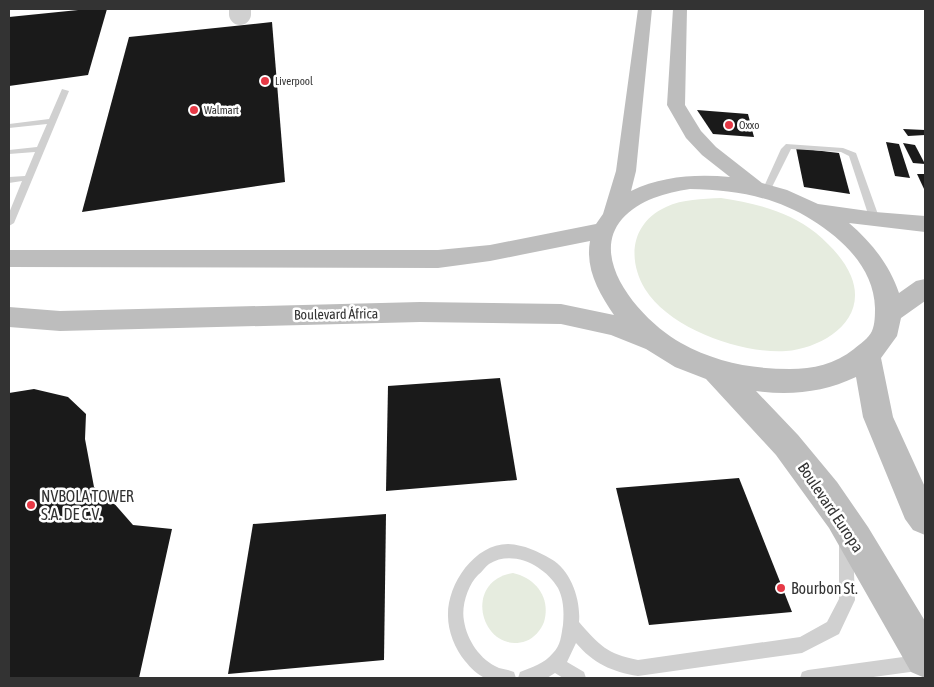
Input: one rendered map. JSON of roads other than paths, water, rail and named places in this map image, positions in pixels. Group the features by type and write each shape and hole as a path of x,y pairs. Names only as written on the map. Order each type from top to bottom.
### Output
{"main road":[{"path":"645,9 626,171 600,250 602,273 613,297 632,320 658,342 686,358 716,371 760,381 803,382 840,373 868,357 884,336 890,312 884,282 866,254 841,229 809,208"},
{"path":"680,9 676,105 688,127 704,145 762,190"},
{"path":"9,258 438,259 490,253 609,222 634,198 660,187 690,182 724,183 762,190 809,208 875,220 925,224"},
{"path":"890,312 925,288"},
{"name":"Boulevard África","path":"9,317 60,321 420,312 561,314 615,326 658,342"},
{"path":"868,357 878,417 914,498 925,518"},
{"name":"Boulevard Europa","path":"716,371 773,428 810,471 846,523 925,660"}],"lane":[{"path":"9,223 65,91"},
{"path":"9,126 53,122"},
{"path":"762,190 785,149 789,146 843,150 853,155 875,220"},
{"path":"9,152 41,149"},
{"path":"9,180 28,178"},
{"path":"573,627 596,654 616,665 638,668 802,645 833,628 847,600 846,523"},
{"path":"508,678 499,677 481,666 466,650 458,632 455,610 458,590 468,572 482,559 500,552 518,551 536,556 553,568 565,584 573,604 573,627 567,646 556,664 539,675 526,678"},
{"path":"808,678 925,660"},
{"path":"556,664 578,678"}],"place":[{"name":"Liverpool","path":"265,81"},
{"name":"Walmart","path":"194,110"},
{"name":"Oxxo","path":"729,125"},
{"name":"NVBOLA TOWER S.A. DE C.V.","path":"31,505"},
{"name":"Bourbon St.","path":"781,588"}]}
